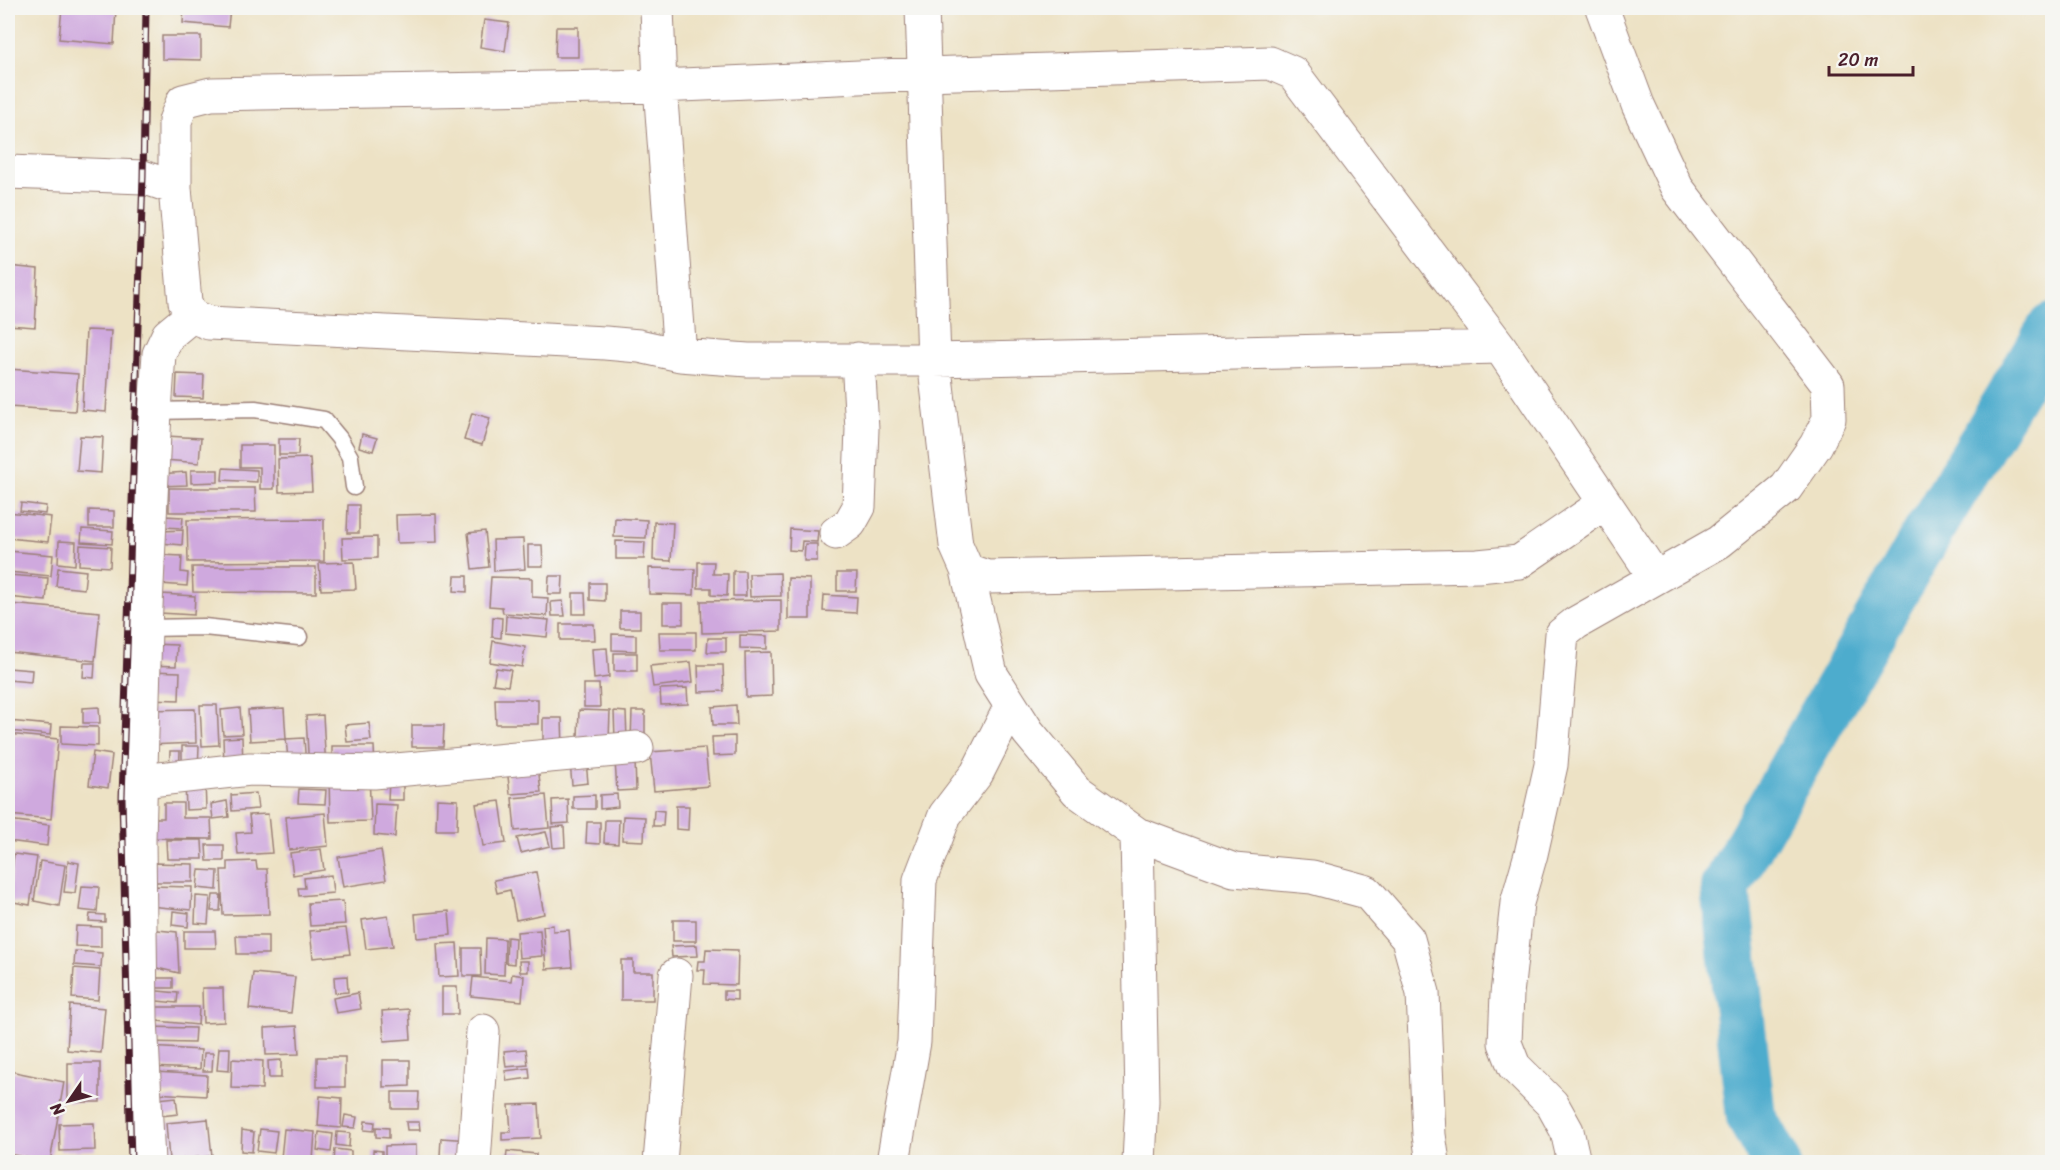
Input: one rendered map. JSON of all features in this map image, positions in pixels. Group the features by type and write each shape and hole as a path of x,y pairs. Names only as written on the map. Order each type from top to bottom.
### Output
{"street":[{"path":"657,8 660,86 680,355"},
{"path":"922,8 934,360 956,545 967,570 991,674 1028,732 1077,792 1137,834 1234,870 1312,877 1367,892 1408,939 1423,993 1429,1135 1433,1162"},
{"path":"1574,1162 1567,1131 1552,1104 1514,1066 1505,1043 1507,994 1517,903 1531,854 1551,765 1562,634 1576,623 1719,542 1786,488 1816,445 1829,420 1828,385 1677,188 1638,105 1602,8"},
{"path":"1500,347 934,360 748,360 680,355 639,345 209,323 191,316 185,302 175,188 175,121 183,101 211,94 660,86 925,74 1270,63 1293,73 1500,347 1655,577"},
{"path":"8,172 143,177 175,188"},
{"path":"148,1162 141,1018 139,839 145,628 155,411 159,354 168,335 191,316"},
{"path":"836,533 850,524 859,507 862,429 858,359"},
{"path":"967,570 987,577 1478,566 1519,562 1605,503"},
{"path":"893,1162 914,1042 920,880 945,815 976,773 1011,706"},
{"path":"141,781 250,769 374,772 637,748"},
{"path":"1137,834 1142,1101 1139,1162"},
{"path":"660,1162 676,975"},
{"path":"474,1162 483,1031"}],"lane":[{"path":"155,411 255,409 324,420 339,438 350,457 354,487"},
{"path":"145,628 204,627 299,637"}],"building":[{"path":"62,8 116,8 114,44 59,39"},
{"path":"184,8 230,8 228,27 183,23"},
{"path":"484,20 509,23 505,51 480,47"},
{"path":"556,27 578,27 578,57 555,57"},
{"path":"162,36 201,36 201,60 162,59"},
{"path":"8,266 38,269 35,327 8,325"},
{"path":"86,330 111,331 106,412 82,410"},
{"path":"8,369 78,374 75,411 8,407"},
{"path":"177,374 204,375 203,398 176,397"},
{"path":"472,413 490,418 482,445 464,440"},
{"path":"362,434 377,438 373,451 359,447"},
{"path":"80,436 103,437 101,473 77,471"},
{"path":"166,436 201,438 199,463 165,460"},
{"path":"279,439 299,439 298,455 279,455"},
{"path":"240,445 274,445 274,489 260,489 260,467 240,467"},
{"path":"310,458 312,491 279,492 278,459"},
{"path":"223,468 257,470 257,482 222,480"},
{"path":"191,470 218,470 218,482 191,483"},
{"path":"186,472 187,485 160,486 159,474"},
{"path":"169,488 255,488 256,512 169,512"},
{"path":"21,503 46,506 45,514 20,511"},
{"path":"348,505 359,505 359,533 347,533"},
{"path":"89,510 114,511 114,527 89,527"},
{"path":"8,512 51,517 48,542 8,538"},
{"path":"436,514 437,542 397,543 396,515"},
{"path":"164,516 183,517 182,528 163,527"},
{"path":"615,518 647,520 646,538 614,537"},
{"path":"324,519 324,561 188,562 187,520"},
{"path":"654,522 673,523 671,561 653,560"},
{"path":"82,529 113,531 112,544 81,542"},
{"path":"790,529 818,531 817,542 802,541 801,551 789,550"},
{"path":"183,530 182,545 161,543 162,531"},
{"path":"485,531 489,567 472,569 468,533"},
{"path":"377,537 377,558 343,559 342,538"},
{"path":"523,539 525,569 494,571 493,540"},
{"path":"59,541 76,542 75,565 58,563"},
{"path":"616,541 645,542 644,559 616,559"},
{"path":"805,544 817,544 817,561 804,561"},
{"path":"80,545 111,547 110,567 79,565"},
{"path":"528,545 542,545 543,566 528,566"},
{"path":"8,551 53,555 51,576 8,572"},
{"path":"161,555 182,556 181,572 188,573 187,586 161,584"},
{"path":"354,562 356,589 321,590 319,563"},
{"path":"698,562 714,562 713,574 728,574 727,596 711,595 711,588 698,588"},
{"path":"192,567 316,567 316,593 193,592"},
{"path":"58,568 86,571 84,589 56,586"},
{"path":"649,568 695,569 694,595 649,594"},
{"path":"733,571 745,571 746,596 733,596"},
{"path":"780,573 781,596 750,597 749,574"},
{"path":"837,573 857,573 856,591 837,591"},
{"path":"8,575 48,578 46,601 8,597"},
{"path":"455,576 467,576 467,592 454,591"},
{"path":"549,576 563,576 562,594 548,594"},
{"path":"491,577 532,578 532,597 548,598 547,616 503,613 502,607 489,606"},
{"path":"788,578 810,579 810,619 788,619"},
{"path":"590,583 605,583 605,601 590,600"},
{"path":"573,593 585,593 586,614 573,614"},
{"path":"161,594 195,596 194,615 160,613"},
{"path":"824,595 857,597 856,613 823,611"},
{"path":"781,600 781,631 702,633 701,601"},
{"path":"563,601 565,616 552,616 551,602"},
{"path":"663,603 683,603 683,624 663,624"},
{"path":"10,604 100,612 95,661 8,652"},
{"path":"620,611 640,611 640,628 620,628"},
{"path":"506,616 549,620 547,637 505,633"},
{"path":"493,617 502,618 501,638 492,637"},
{"path":"560,624 594,624 595,640 560,640"},
{"path":"659,632 696,632 696,650 660,650"},
{"path":"612,634 636,635 636,651 612,650"},
{"path":"740,635 767,636 767,649 740,648"},
{"path":"708,638 726,638 726,652 707,652"},
{"path":"493,641 525,647 522,667 490,662"},
{"path":"149,644 177,645 176,666 148,665"},
{"path":"607,648 609,677 594,679 592,649"},
{"path":"771,652 772,696 746,697 745,653"},
{"path":"614,653 637,653 637,671 614,671"},
{"path":"691,662 693,682 653,687 650,666"},
{"path":"84,663 95,663 94,678 83,677"},
{"path":"698,665 723,665 724,691 699,692"},
{"path":"8,668 32,670 31,682 8,680"},
{"path":"496,668 511,670 508,686 493,684"},
{"path":"149,671 180,672 179,700 148,699"},
{"path":"584,684 599,684 600,707 584,707"},
{"path":"687,688 688,704 661,705 660,689"},
{"path":"495,699 538,699 538,724 496,724"},
{"path":"200,705 217,705 219,745 202,746"},
{"path":"736,705 737,725 713,725 712,707"},
{"path":"99,707 100,723 83,723 83,708"},
{"path":"240,708 242,734 223,735 221,710"},
{"path":"284,708 286,739 250,741 248,710"},
{"path":"195,709 196,743 148,745 146,710"},
{"path":"579,710 610,711 609,739 578,738"},
{"path":"614,711 626,712 627,740 615,740"},
{"path":"632,711 645,711 645,742 631,741"},
{"path":"323,715 326,770 309,771 306,716"},
{"path":"543,718 562,718 563,749 543,749"},
{"path":"8,721 51,725 50,735 8,731"},
{"path":"369,723 371,740 347,742 345,725"},
{"path":"412,725 444,725 443,747 412,747"},
{"path":"61,726 98,727 98,746 61,744"},
{"path":"8,734 58,739 51,819 8,815"},
{"path":"735,736 735,755 713,756 712,737"},
{"path":"242,737 243,764 224,765 223,738"},
{"path":"304,738 306,767 289,769 286,739"},
{"path":"182,746 199,746 198,770 182,769"},
{"path":"332,746 374,746 375,768 332,769"},
{"path":"705,748 709,786 654,791 650,752"},
{"path":"170,751 180,751 179,774 169,773"},
{"path":"93,752 112,755 108,788 89,785"},
{"path":"635,760 636,790 617,791 615,761"},
{"path":"586,761 588,783 572,785 570,762"},
{"path":"538,766 541,792 510,794 507,768"},
{"path":"369,775 371,821 330,822 329,777"},
{"path":"205,780 206,809 186,810 185,781"},
{"path":"389,781 403,782 403,800 388,800"},
{"path":"299,789 326,790 325,804 298,803"},
{"path":"256,793 258,809 232,811 231,795"},
{"path":"617,794 618,807 600,809 600,795"},
{"path":"546,795 549,828 515,831 512,798"},
{"path":"595,795 595,809 573,809 573,796"},
{"path":"437,799 458,800 457,830 436,830"},
{"path":"568,799 569,823 553,824 552,800"},
{"path":"227,801 229,817 213,819 211,804"},
{"path":"500,801 506,843 483,846 476,804"},
{"path":"164,803 183,803 183,818 211,818 212,839 145,838 145,818 164,818"},
{"path":"375,804 397,805 395,837 374,835"},
{"path":"676,806 689,806 688,830 676,829"},
{"path":"654,810 664,811 663,826 653,826"},
{"path":"325,813 328,846 289,850 286,817"},
{"path":"268,814 272,853 238,855 236,833 251,832 249,815"},
{"path":"623,816 645,817 644,841 622,840"},
{"path":"8,820 49,825 47,846 8,841"},
{"path":"605,820 619,820 618,844 604,843"},
{"path":"587,822 600,822 600,844 586,843"},
{"path":"564,826 565,847 553,848 551,827"},
{"path":"546,832 550,846 521,853 517,838"},
{"path":"166,840 202,840 203,859 167,859"},
{"path":"206,845 224,845 224,861 207,861"},
{"path":"321,849 324,870 293,875 290,853"},
{"path":"381,850 386,880 343,887 338,857"},
{"path":"14,854 37,857 30,905 8,901"},
{"path":"40,861 65,865 59,906 34,901"},
{"path":"68,861 79,863 75,893 64,892"},
{"path":"256,861 257,869 267,869 269,914 223,915 221,870 228,870 228,862"},
{"path":"152,863 193,864 193,882 152,882"},
{"path":"199,870 218,871 217,890 197,888"},
{"path":"536,872 544,914 516,920 510,890 497,893 494,880"},
{"path":"331,875 333,893 299,896 298,888 305,888 304,878"},
{"path":"82,886 99,887 97,912 79,910"},
{"path":"149,886 192,887 191,910 149,906"},
{"path":"213,895 221,895 220,911 211,911"},
{"path":"196,896 210,897 208,924 195,923"},
{"path":"343,901 345,924 310,926 308,903"},
{"path":"173,911 189,913 188,927 172,925"},
{"path":"449,911 451,935 417,938 415,914"},
{"path":"90,914 105,915 105,922 89,921"},
{"path":"388,916 393,946 366,949 362,920"},
{"path":"673,920 696,920 696,941 673,941"},
{"path":"553,925 553,931 569,930 572,967 546,969 543,926"},
{"path":"76,926 101,927 101,947 75,946"},
{"path":"346,928 350,954 313,958 310,931"},
{"path":"148,929 177,932 179,973 148,966"},
{"path":"540,930 542,956 519,958 517,932"},
{"path":"184,931 215,931 216,948 184,948"},
{"path":"236,936 268,936 268,954 237,954"},
{"path":"507,937 515,938 514,964 506,963"},
{"path":"486,938 505,939 504,975 485,974"},
{"path":"457,943 459,976 439,977 437,944"},
{"path":"697,945 698,956 672,957 671,946"},
{"path":"463,948 480,948 481,976 463,976"},
{"path":"706,949 738,950 737,985 704,984 705,970 697,970 698,961 705,961"},
{"path":"75,951 102,953 101,967 74,965"},
{"path":"621,960 633,960 633,972 653,972 653,1000 621,1000"},
{"path":"519,961 528,961 528,972 520,972"},
{"path":"74,968 100,970 98,1000 72,998"},
{"path":"253,973 295,977 291,1013 249,1009"},
{"path":"512,974 524,976 522,1001 471,996 473,977 511,981"},
{"path":"347,976 348,992 335,993 334,977"},
{"path":"145,978 173,978 173,988 145,988"},
{"path":"442,987 457,987 458,1014 442,1014"},
{"path":"202,988 223,988 224,1022 203,1023"},
{"path":"148,990 178,993 177,1003 147,1000"},
{"path":"724,991 737,991 737,1000 724,999"},
{"path":"358,993 361,1009 336,1013 333,998"},
{"path":"70,1005 105,1008 101,1053 67,1050"},
{"path":"148,1007 199,1007 198,1025 147,1020"},
{"path":"409,1009 411,1039 384,1041 382,1011"},
{"path":"297,1026 299,1054 266,1055 265,1028"},
{"path":"146,1027 195,1028 194,1043 146,1042"},
{"path":"148,1047 201,1050 200,1069 147,1067"},
{"path":"219,1048 230,1048 229,1071 217,1070"},
{"path":"526,1049 528,1065 506,1067 504,1051"},
{"path":"204,1053 213,1053 212,1071 203,1071"},
{"path":"317,1057 345,1057 345,1087 317,1087"},
{"path":"232,1059 263,1061 262,1089 231,1088"},
{"path":"281,1060 281,1078 269,1078 268,1061"},
{"path":"383,1060 410,1060 410,1086 383,1087"},
{"path":"68,1063 100,1063 100,1102 68,1102"},
{"path":"529,1068 530,1078 507,1081 505,1071"},
{"path":"10,1071 64,1082 50,1162 8,1154"},
{"path":"155,1072 207,1075 206,1096 154,1093"},
{"path":"392,1092 419,1092 418,1109 392,1109"},
{"path":"320,1096 342,1098 341,1128 318,1126"},
{"path":"176,1097 178,1114 152,1117 150,1100"},
{"path":"539,1104 541,1138 502,1140 502,1132 511,1132 509,1105"},
{"path":"345,1115 357,1117 355,1128 343,1127"},
{"path":"208,1119 212,1156 169,1160 166,1123"},
{"path":"365,1121 375,1122 374,1131 364,1130"},
{"path":"406,1122 419,1122 420,1130 407,1130"},
{"path":"94,1123 95,1150 60,1151 59,1124"},
{"path":"376,1127 389,1128 389,1138 376,1137"},
{"path":"260,1129 277,1131 274,1153 257,1151"},
{"path":"284,1129 315,1132 313,1161 281,1158"},
{"path":"242,1130 254,1132 252,1152 241,1151"},
{"path":"319,1132 333,1134 331,1152 317,1150"},
{"path":"337,1132 350,1133 349,1147 336,1145"},
{"path":"441,1138 470,1140 469,1157 440,1156"},
{"path":"416,1145 416,1162 385,1162 385,1146"},
{"path":"335,1149 351,1151 351,1162 334,1162"},
{"path":"373,1150 382,1151 382,1161 373,1161"},
{"path":"507,1151 536,1154 536,1162 506,1162"}],"waterway":[{"path":"1776,1162 1751,1117 1725,887 1923,541 2052,328"}],"railway":[{"path":"131,1162 122,798 143,177 146,8"}]}
